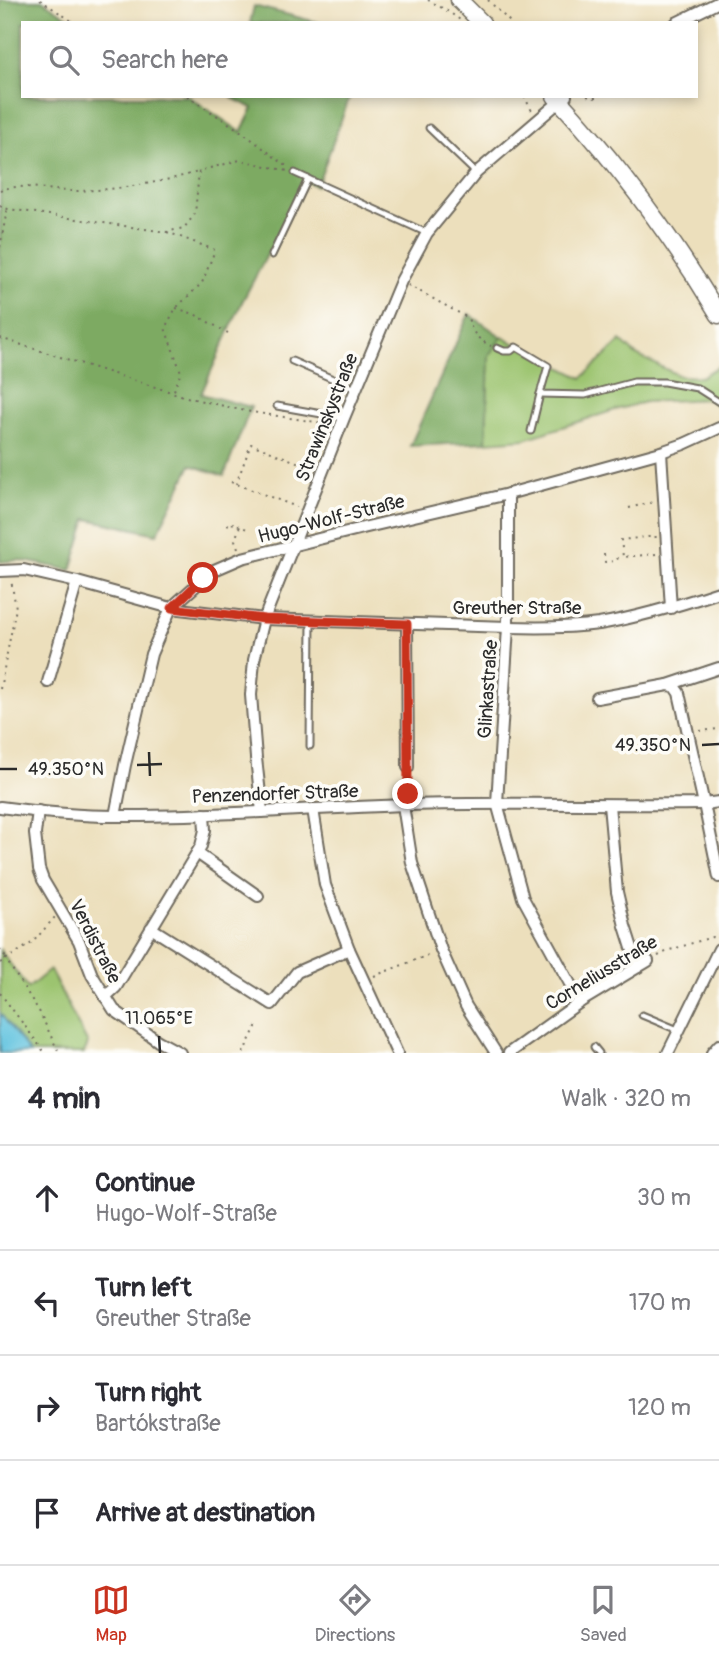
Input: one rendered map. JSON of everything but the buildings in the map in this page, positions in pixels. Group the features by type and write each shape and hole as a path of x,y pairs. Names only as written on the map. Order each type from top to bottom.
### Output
{"main road":[{"path":"459,0 480,21"},
{"path":"560,98 656,218 719,315"}],"street":[{"path":"680,21 719,2"},
{"name":"Strawinskystraße","path":"262,812 251,695 254,660 264,619 342,422 401,281 427,233 476,173 560,98"},
{"name":"Hugo-Wolf-Straße","path":"115,816 151,654 172,608 212,571 242,558 508,494 661,452 719,428"},
{"path":"661,452 671,608"},
{"name":"Glinkastraße","path":"508,494 508,627 497,803 523,898 580,1002"},
{"name":"Greuther Straße","path":"6,570 24,570 77,582 172,608 264,619 407,624 545,628 599,624 671,608 719,592"},
{"path":"48,682 77,582"},
{"path":"407,624 408,767"},
{"path":"597,698 668,685 719,668"},
{"path":"668,685 679,693 719,877"},
{"name":"Penzendorfer Straße","path":"0,807 115,816 405,805 719,802"},
{"path":"405,805 412,863 441,950 466,1006 496,1053"},
{"path":"609,805 617,892 625,926 643,964"},
{"path":"313,809 325,885 349,949 397,1053"},
{"name":"Verdistraße","path":"37,811 35,834 39,869 79,941 92,975 114,1010 180,1053"},
{"path":"105,997 116,987 201,846 205,830 204,814"},
{"path":"197,853 258,896"},
{"path":"151,928 272,1004 297,972 349,949"},
{"path":"668,1053 719,949"},
{"name":"Corneliusstraße","path":"509,1053 580,1002 643,964"},
{"path":"712,1053 719,1045"}],"lane":[{"path":"429,128 476,173"},
{"path":"295,173 427,233"},
{"path":"272,255 309,179"},
{"path":"496,348 511,351 516,347 548,366 531,431"},
{"path":"292,361 356,389"},
{"path":"540,394 585,394 634,382 664,382 696,388 719,402"},
{"path":"277,406 342,422"},
{"path":"310,746 311,620"},
{"path":"642,1015 678,1030"},
{"path":"594,1047 599,1053"}],"path":[{"path":"40,0 72,21"},
{"path":"428,0 460,21"},
{"path":"488,0 509,21"},
{"path":"190,98 242,132 295,173"},
{"path":"525,98 536,120"},
{"path":"0,190 12,186 74,192 137,186 240,160 295,173"},
{"path":"166,232 184,228 195,214 199,171"},
{"path":"0,206 166,232 215,250 202,283 176,308 165,328 181,372 173,393"},
{"path":"0,247 8,209"},
{"path":"401,281 468,318 474,335 496,348"},
{"path":"176,308 194,314 228,333"},
{"path":"0,338 173,393 245,411 342,422"},
{"path":"236,484 251,444 323,472"},
{"path":"231,482 307,512"},
{"path":"629,508 664,499"},
{"path":"227,524 232,526 233,523 249,530"},
{"path":"240,526 235,540 242,558"},
{"path":"623,558 621,540 667,538"},
{"path":"604,554 605,562 616,561 618,558 668,553"},
{"path":"0,689 16,608 6,570"},
{"path":"688,733 719,729"},
{"path":"405,805 408,767"},
{"path":"0,963 32,943 61,909"},
{"name":"Corneliusstraße","path":"643,964 690,943 712,937 719,939"},
{"path":"0,949 39,1011 59,1053"},
{"path":"364,980 441,950"},
{"path":"0,993 45,1053"},
{"path":"243,1053 257,1026"}],"green space":[{"path":"0,0 42,0 74,21 21,21 21,98 191,98 241,132 253,108 232,98 349,98 317,186 306,182 242,302 201,394 251,407 224,476 191,465 157,534 87,519 71,570 19,560 0,562"},
{"path":"254,6 312,21 250,21"},
{"path":"469,314 502,337 489,355 486,442 410,446"},
{"path":"502,337 582,378 621,341 636,355 680,376 701,377 719,366 719,400 714,404 709,399 645,402 525,439 486,442 489,355"},
{"path":"0,950 28,988 50,970 88,1044 84,1053 30,1053 0,1013"}],"water":[{"path":"0,1013 30,1053 0,1053"}],"route":[{"path":"203,578 172,608 264,619 407,624 408,794"}]}
